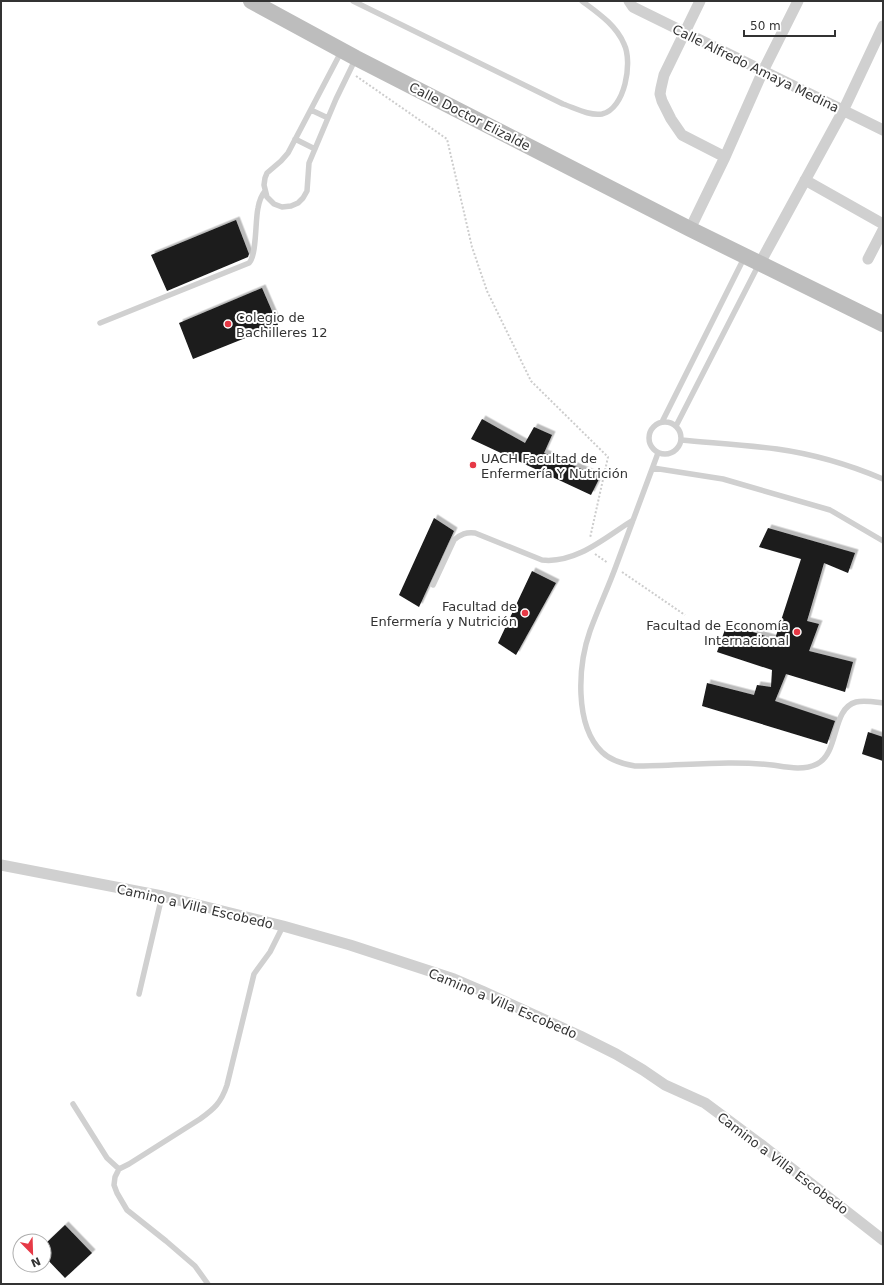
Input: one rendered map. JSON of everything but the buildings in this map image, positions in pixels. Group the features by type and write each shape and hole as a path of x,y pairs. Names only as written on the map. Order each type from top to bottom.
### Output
{"street":[{"name":"Calle Doctor Elizalde","path":"251,1 350,60 883,324"},
{"path":"700,1 664,75 660,94 662,102 671,119 682,135 725,157"},
{"path":"690,229 725,157 763,72 798,1"},
{"name":"Calle Alfredo Amaya Medina","path":"630,2 639,10 684,33 883,130"},
{"path":"760,263 843,110 883,26"},
{"path":"805,180 883,224"},
{"path":"868,259 883,230"},
{"name":"Camino a Villa Escobedo","path":"1,865 162,896 283,926 350,944 454,979 580,1036 616,1054 665,1085 705,1103 763,1146 883,1240"}],"lane":[{"path":"353,1 563,104 593,114 602,114 619,100 626,76 628,54 617,32 604,18 582,1"},
{"path":"350,60 336,99 309,164 307,191 298,203 291,206 282,207 274,204 267,197 264,178 271,170 282,162 311,110 350,60"},
{"path":"311,110 328,118"},
{"path":"295,139 315,149"},
{"path":"100,323 249,263 254,256 258,208 260,199 265,191"},
{"path":"662,422 745,256"},
{"path":"676,426 760,263"},
{"path":"662,422 667,422 676,426 682,440 677,449 668,454 658,453 651,446 649,436 653,427 662,422"},
{"path":"682,440 778,449 840,463 883,479"},
{"path":"658,453 590,632 584,658 581,699 583,712 585,721 595,744 603,753 624,764 635,766 751,762 796,768 816,765 830,750 840,716 849,706 857,702 883,703"},
{"path":"653,468 723,479 830,510 883,541"},
{"path":"434,585 454,540 467,532 475,533 542,560 557,560 587,549 633,519"},
{"path":"139,994 162,896"},
{"path":"208,1284 194,1266 166,1241 127,1210 114,1185 115,1177 119,1169 200,1120 218,1104 224,1096 254,974 270,952 283,926"},
{"path":"73,1104 107,1158 119,1169"}],"path":[{"path":"350,60 447,139 474,254 487,290 531,381 608,457 587,549 685,615"}],"place":[{"name":"Colegio de Bachilleres 12","path":"228,324"},
{"name":"UACH Facultad de Enfermería Y Nutrición","path":"473,465"},
{"name":"Facultad de Enfermería y Nutrición","path":"525,613"},
{"name":"Facultad de Economía Internacional","path":"797,632"}]}
